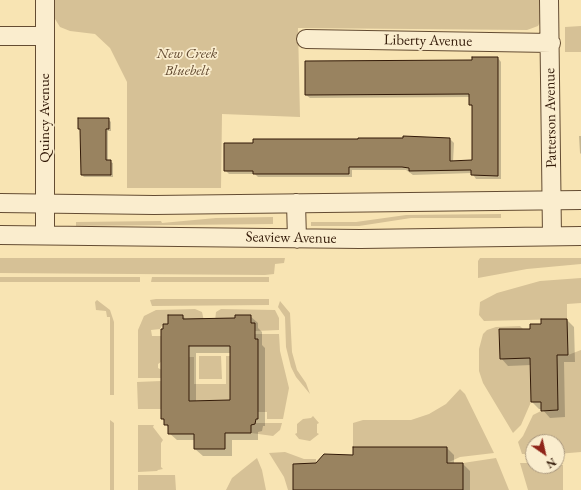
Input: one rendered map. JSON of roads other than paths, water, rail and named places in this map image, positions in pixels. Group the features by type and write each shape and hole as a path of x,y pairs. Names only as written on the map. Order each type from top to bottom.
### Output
{"street":[{"name":"Quincy Avenue","path":"45,0 45,235"},
{"name":"Patterson Avenue","path":"549,0 551,43 552,236"},
{"path":"0,36 45,36"},
{"name":"Liberty Avenue","path":"306,39 551,43"},
{"path":"0,203 154,205 581,200"},
{"path":"296,203 297,239"},
{"name":"Seaview Avenue","path":"0,235 297,239 581,236"}],"park label":[{"name":"New Creek Bluebelt","path":"187,62"}]}
